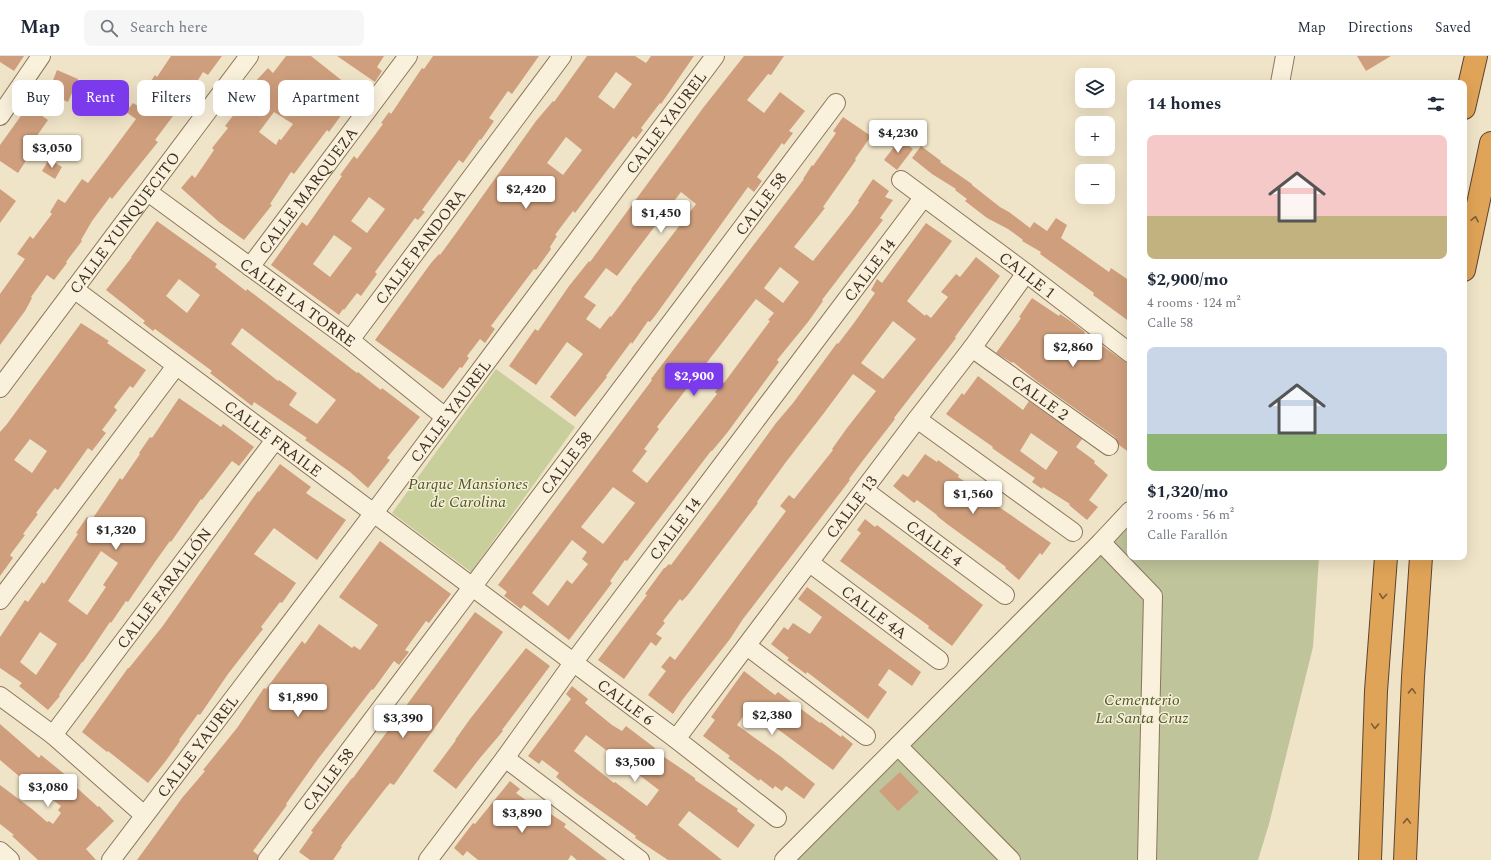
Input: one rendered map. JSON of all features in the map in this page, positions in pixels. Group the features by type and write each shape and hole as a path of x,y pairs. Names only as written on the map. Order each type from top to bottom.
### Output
{"highway":[{"path":"1467,95 1476,56"},
{"path":"1467,256 1491,143"},
{"path":"1370,860 1376,691 1386,560"},
{"path":"1405,860 1413,677 1421,560"}],"street":[{"path":"0,116 42,56"},
{"name":"CALLE YUNQUECITO","path":"0,388 249,56"},
{"name":"CALLE MARQUEZA","path":"250,267 408,56"},
{"name":"CALLE PANDORA","path":"350,340 562,56"},
{"name":"CALLE YAUREL","path":"111,860 373,514 715,56"},
{"path":"1281,80 1285,56"},
{"name":"CALLE 58","path":"266,860 836,103"},
{"name":"CALLE 1","path":"901,180 1127,351"},
{"name":"CALLE LA TORRE","path":"148,192 350,340 445,417"},
{"name":"CALLE 14","path":"436,857 573,663 923,198"},
{"name":"CALLE 13","path":"676,739 810,563 917,418 972,348 1026,273"},
{"name":"CALLE FRAILE","path":"74,289 472,588"},
{"name":"CALLE 2","path":"972,348 1109,446"},
{"path":"0,600 176,366"},
{"path":"917,418 1073,532"},
{"name":"CALLE FARALLÓN","path":"53,736 275,440"},
{"name":"CALLE 4","path":"864,490 1005,595"},
{"path":"784,860 1127,514"},
{"path":"1101,542 1153,596 1147,860"},
{"name":"CALLE 4A","path":"810,563 939,660"},
{"name":"CALLE 6","path":"472,588 676,739 777,818"},
{"path":"747,646 866,736"},
{"path":"0,696 53,736 144,815"},
{"path":"898,746 1011,860"},
{"path":"505,758 640,860"},
{"path":"0,851 10,860"}],"green space":[{"name":"Parque Mansiones de Carolina","path":"496,369 575,427 471,572 392,513"},
{"name":"Cementerio La Santa Cruz","path":"1127,509 1127,560 1319,560 1313,647 1269,824 1258,860 778,860"}],"building":[{"path":"0,56 24,56 14,71 0,62"},
{"path":"171,56 222,56 208,75 203,72 198,80 152,80 155,75 157,77"},
{"path":"286,56 311,56 341,80 278,80 278,115 274,112 259,132 276,145 279,139 281,140 293,124 280,116 341,116 329,132 327,130 294,174 291,172 270,204 272,205 244,240 219,222 181,188 192,175 195,178 214,150 212,148 228,128 225,126 233,116 270,116 270,80 257,80 268,68 273,73"},
{"path":"337,56 384,56 377,67 382,71 375,82"},
{"path":"433,56 539,56 512,94 508,91 489,118 494,121 481,140 480,139 463,163 459,160 422,210 425,212 418,220 415,218 375,272 377,274 361,296 357,293 339,315 271,265 302,222 307,226 354,156 357,159 383,124 381,123 389,112 391,114 422,68 424,69","holes":["369,197 385,209 367,233 351,221","334,235 352,248 330,277 313,264"]},
{"path":"587,56 635,56 646,63 651,56 694,56 661,104 660,103 641,128 643,130 636,139 633,136 575,213 573,211 555,235 557,236 550,247 551,249 491,326 495,329 485,343 480,339 467,356 469,358 462,368 460,367 443,389 375,340 431,263 439,254 440,255 536,121 553,101 554,102","holes":["616,72 632,84 614,109 598,97","566,137 582,150 563,175 547,163"]},
{"path":"744,56 784,56 771,75 768,74 747,100 764,113 780,92 805,111 789,131 793,133 784,145 782,143 757,177 762,181 754,192 748,187 655,316 650,322 648,321 632,344 631,342 606,376 607,377 575,417 550,397 583,354 567,342 536,385 509,366 535,329 538,331 569,286 589,261 590,262 703,108","holes":["681,192 696,204 611,317 610,316 600,329 586,319 596,305 584,297 606,268 617,276"]},
{"path":"1357,56 1391,56 1366,71"},
{"path":"57,70 78,79 72,80 72,93 68,102 64,100 64,80 53,80"},
{"path":"133,103 137,105 137,116 173,116 155,140 158,142 112,199 110,197 92,221 81,240 82,241 54,280 47,275 31,297 32,298 25,311 0,345 0,294 25,259 17,254 30,236 33,239 52,214 50,212 58,199 65,203 82,179 88,183 136,119 129,114 129,108"},
{"path":"21,116 42,116 48,120 27,150 31,153 18,173 0,161 0,145"},
{"path":"843,117 871,136 823,207 825,208 794,247 813,261 851,213 873,179 889,191 885,197 893,200 880,218 883,220 822,300 823,301 808,322 777,360 779,362 727,433 711,451 627,561 625,560 610,581 612,583 569,640 524,605 521,609 504,596 507,592 498,585 652,380 651,379 804,179 812,165 813,166 836,133 833,131","holes":["780,267 799,282 783,303 764,288","756,299 774,313 768,320 770,321 724,383 723,382 715,392 717,394 647,483 632,471 647,451 644,449 659,429 657,427","613,487 635,503 603,544 581,527","572,540 587,552 582,559 588,564 572,584 567,580 548,606 532,593"]},
{"path":"900,139 913,149 897,170 884,160"},
{"path":"921,146 941,161 940,162 1030,228 1034,222 1047,231 1056,218 1067,225 1061,238 1109,272 1111,268 1127,279 1127,320 1093,295 1094,293 1040,254 1041,252 1022,241 1023,240 1008,229 987,218 965,201 967,199 955,190 956,189 932,174 912,158"},
{"path":"49,159 62,167 55,179 42,171"},
{"path":"0,189 16,201 0,223"},
{"path":"157,221 217,264 215,267 246,291 247,289 357,373 358,372 381,390 382,388 420,417 387,458 390,460 368,488 350,472 305,440 307,438 254,402 252,406 210,373 212,371 155,329 153,331 143,323 145,321 106,290","holes":["179,279 200,295 187,313 166,296","242,328 336,400 317,424 289,405 297,393 279,380 278,381 231,344"]},
{"path":"926,223 952,241 907,301 925,316 926,314 931,318 948,297 941,292 956,274 960,277 976,257 1000,276 955,337 956,338 849,479 850,480 743,619 730,639 673,714 648,695 666,671 661,667 670,656 675,660 786,511 780,506 789,495 794,499 833,450 832,449 847,428 876,391 853,374 687,596 682,601 680,599 663,621 665,623 656,634 662,638 656,646 651,642 624,679 598,660 647,595 645,594 664,568 669,564 671,565 776,423 854,323 875,293 871,290 877,279 882,283","holes":["893,321 916,339 883,379 861,363"]},
{"path":"1032,298 1059,316 1060,314 1072,322 1085,332 1084,333 1127,362 1127,451 1119,445 1115,437 1038,382 1013,362 1012,363 996,353 1021,318 1019,317"},
{"path":"81,323 109,341 107,343 146,370 133,388 130,386 114,407 117,410 102,430 106,433 92,451 88,448 58,490 55,488 36,513 38,514 10,555 13,558 0,576 0,432","holes":["30,439 47,451 32,473 14,460"]},
{"path":"978,376 1023,410 1029,401 1082,439 1076,447 1095,461 1094,463 1108,475 1089,500 1098,507 1087,520 1069,505 1070,504 1032,482 1035,478 946,414 962,393 964,395","holes":["1031,433 1058,452 1046,470 1020,451"]},
{"path":"179,398 221,427 223,424 254,447 239,466 232,461 202,500 201,499 128,602 126,601 111,623 110,622 59,695 60,696 48,710 19,686 22,683 0,668 0,637 25,600 28,602 42,582 44,584 78,534 76,533 87,517 91,521 120,478 122,480 150,437 152,438","holes":["101,551 118,563 103,585 106,587 87,615 68,601","40,632 57,644 36,675 20,662"]},
{"path":"925,454 937,462 938,460 959,475 958,477 980,492 979,493 1051,543 1042,555 1040,553 1019,580 1005,568 1006,567 917,500 914,503 893,486 903,474 908,477"},
{"path":"280,464 311,487 306,493 346,520 317,560 274,528 254,554 296,583 282,603 280,602 261,627 263,629 228,674 200,715 198,714 165,762 148,783 82,732 128,668 162,627 258,491 259,492"},
{"path":"865,519 875,527 877,525 983,605 952,646 928,628 929,626 840,561 861,533 857,530"},
{"path":"380,541 451,594 429,623 426,621 405,650 409,652 399,665 394,661 318,759 286,804 287,805 253,851 258,855 257,860 137,860 182,798 205,771 203,770 237,728 264,688 266,689 302,641 305,644 319,624 352,648 354,646 360,650 378,625 339,597"},
{"path":"807,587 921,672 912,686 889,669 878,685 887,692 868,719 807,672 806,674 787,660 789,658 771,644 784,627 788,630 793,623 810,634 822,617 798,599"},
{"path":"475,612 503,632 394,785 390,783 385,789 341,846 342,847 333,860 310,860 299,852 313,832 311,831 353,778"},
{"path":"526,648 550,666 502,730 503,731 456,789 433,771 470,719"},
{"path":"744,671 775,695 778,692 820,723 821,722 841,737 842,735 853,744 833,770 749,708 737,725 780,756 815,784 804,799 786,786 782,791 775,786 773,789 760,779 759,781 728,758 730,756 703,736 715,720 711,717"},
{"path":"572,686 588,699 585,703 612,725 622,731 626,726 655,748 654,750 738,809 737,811 755,825 738,848 689,811 678,825 722,860 668,860 635,838 636,836 576,793 556,777 559,773 542,760 539,764 528,756 571,699 566,694","holes":["586,735 659,790 647,806 615,782 614,783 574,751"]},
{"path":"0,724 39,758 41,755 78,785 76,787 114,821 86,849 96,860 38,860 12,836 14,835 0,824 0,785 47,822 49,821 53,824 61,813 58,810 61,806 42,792 40,794 0,760"},
{"path":"900,772 919,792 898,811 879,791"},
{"path":"510,781 520,789 516,793 534,806 537,805 566,824 564,827 607,860 577,860 571,855 568,860 478,860 467,851 463,856 454,848 473,823 475,824"}]}
